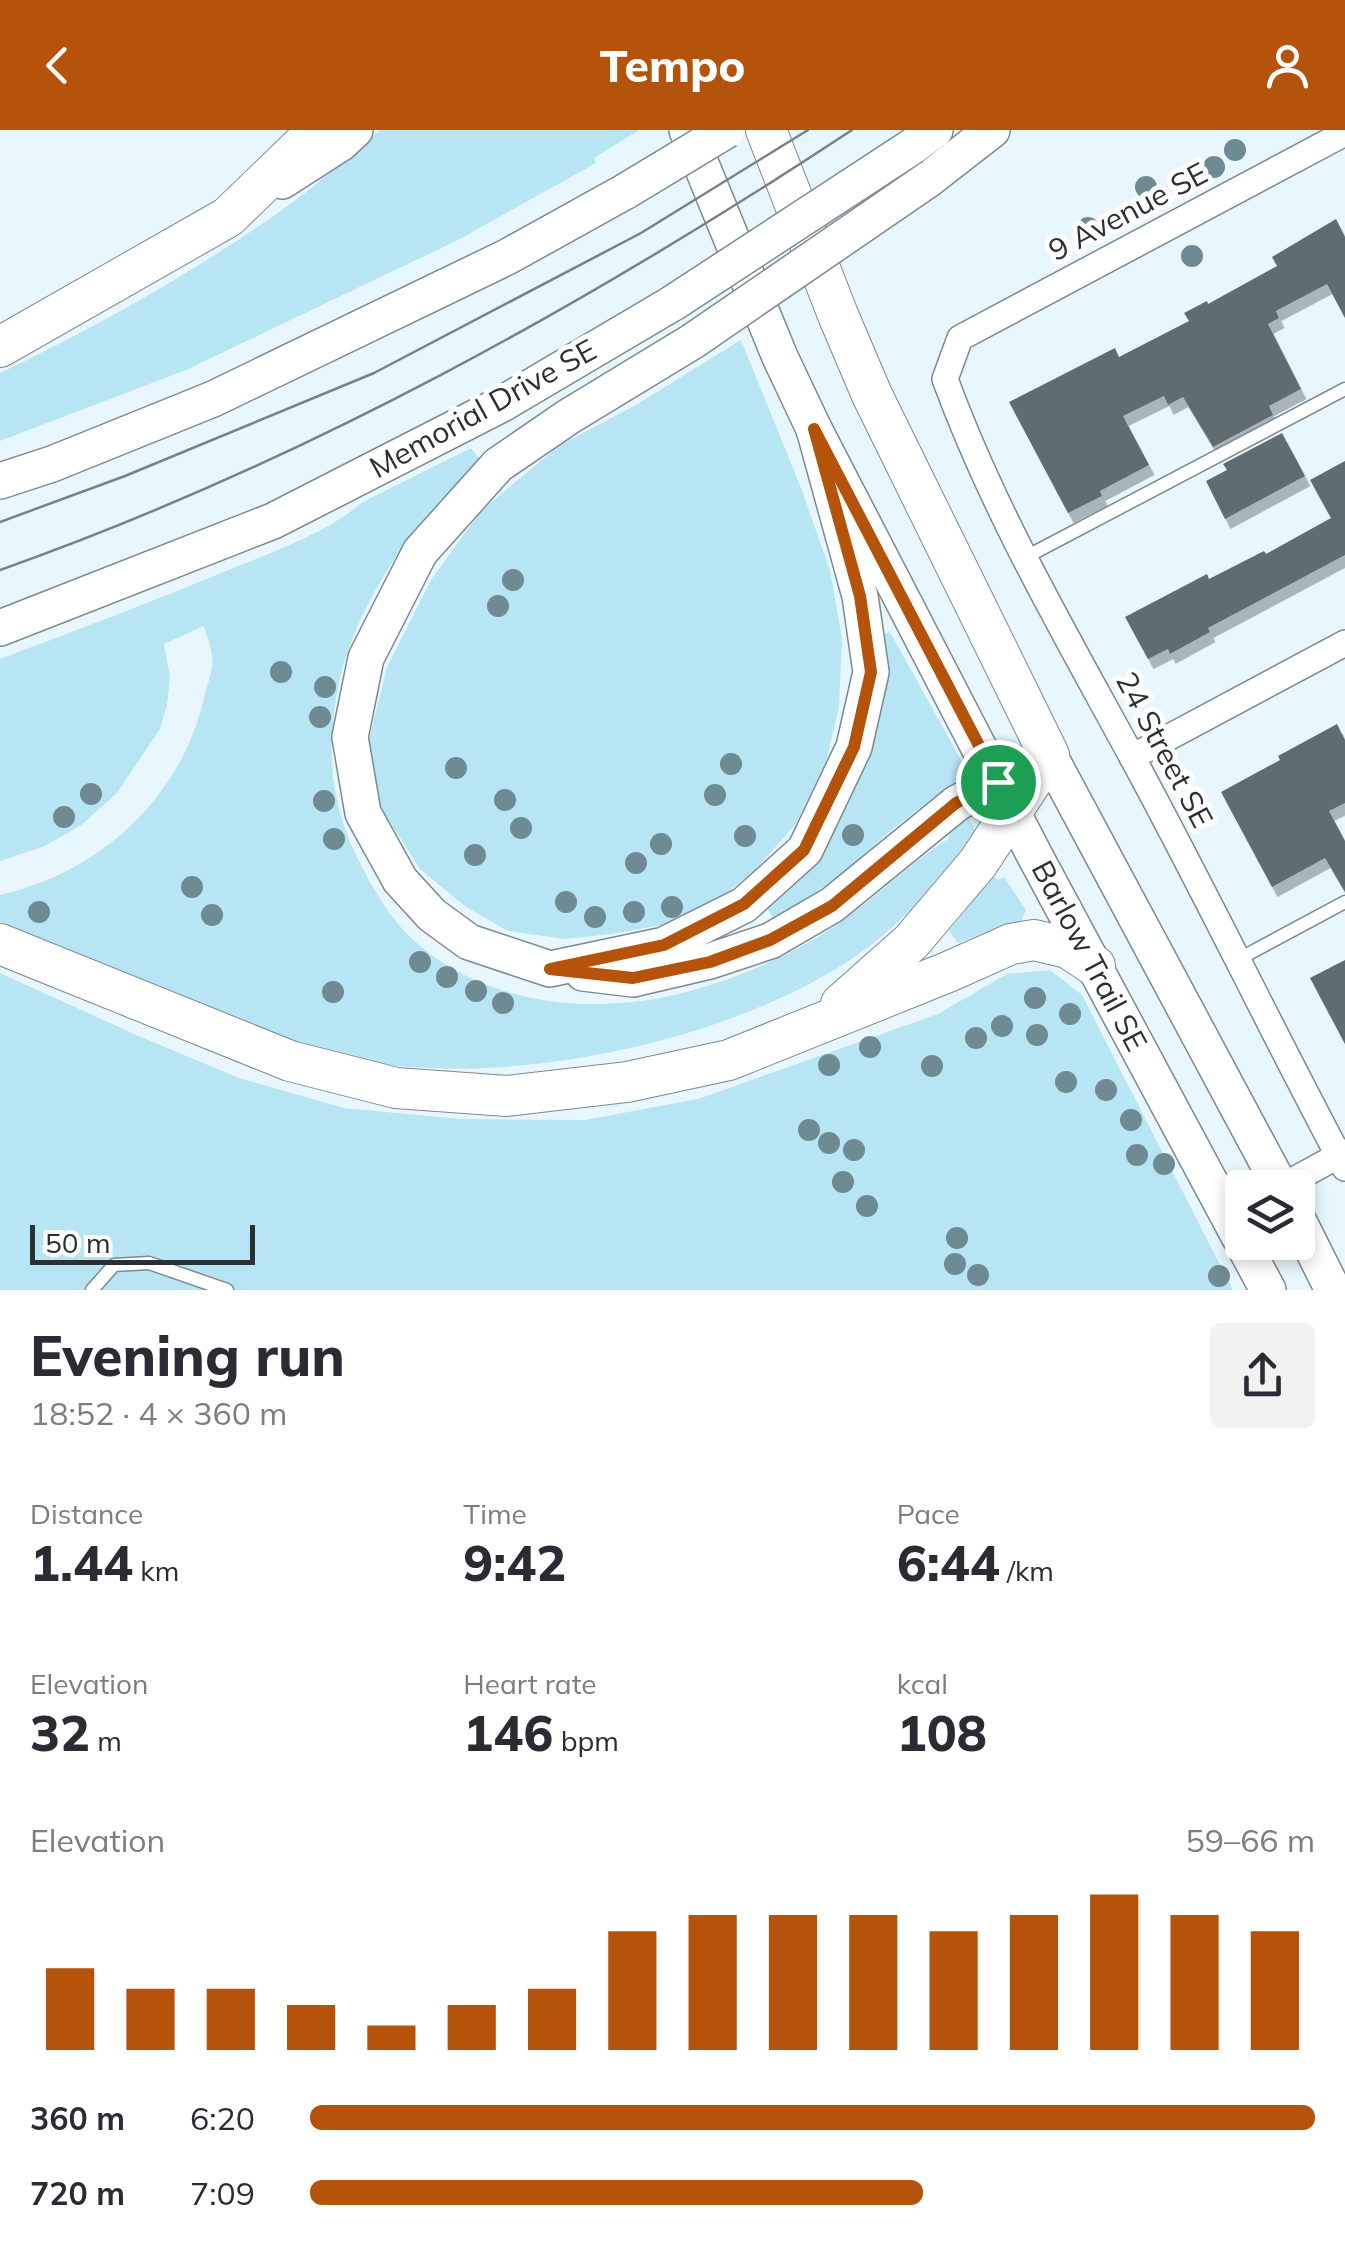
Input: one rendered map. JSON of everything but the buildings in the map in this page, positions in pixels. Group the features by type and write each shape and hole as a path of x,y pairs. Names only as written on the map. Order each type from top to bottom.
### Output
{"main road":[{"path":"228,217 318,130"},
{"path":"0,348 228,217 354,130"},
{"name":"Barlow Trail SE","path":"688,130 780,357 814,429 1268,1290"},
{"path":"0,481 213,399 507,257 727,130"},
{"name":"Barlow Trail SE","path":"766,130 872,395 1048,755 1271,1170"},
{"path":"992,130 693,341 498,465 420,552 366,658 350,737 363,813 400,880 432,915 469,942 550,969 633,978 710,962 770,940 832,906 956,803 1005,796"},
{"name":"Memorial Drive SE","path":"0,628 273,521 502,404 673,303 924,138"},
{"path":"550,969 664,945 744,904 804,850 854,747 871,672 860,596 814,429"},
{"path":"820,1023 911,942 978,863 1005,796 1048,755"},
{"path":"0,944 290,1061 396,1088 507,1096 627,1082 729,1060 1011,944 1034,940 1068,948 1095,966"},
{"path":"1315,1254 1333,1290"}],"street":[{"name":"9 Avenue SE","path":"952,358 960,338 1345,133"},
{"name":"24 Street SE","path":"952,358 945,379 1024,558 1343,1158"},
{"path":"1132,757 1345,643"},
{"path":"1315,1172 1343,1158"}],"lane":[{"path":"1024,558 1345,389"},
{"path":"1237,960 1345,902"},
{"path":"92,1290 114,1265 149,1263 227,1290"}],"shaded area":[{"path":"380,130 639,130 594,158 596,163 458,240 186,370 0,441 0,373 207,260 300,197"},
{"path":"741,340 830,570 842,639 839,707 826,762 795,825 754,871 717,901 662,925 612,934 565,939 508,931 466,907 420,869 381,808 368,744 387,667 432,578 482,510 560,445 634,406"},
{"path":"471,448 480,460 409,538 370,600 350,645 334,713 332,760 344,826 369,880 405,932 438,960 497,989 528,997 594,1004 660,998 729,979 815,938 850,916 949,838 949,828 968,817 975,829 917,904 844,964 736,1017 610,1052 481,1068 419,1068 324,1055 0,922 0,895 70,869 101,850 154,800 191,738 212,661 204,626 164,644 170,676 160,729 117,793 80,826 45,846 0,861 0,659 299,541 361,503"},
{"path":"890,632 967,777 934,797 842,874 773,918 765,905 788,885 874,637"},
{"path":"993,876 998,880 1004,877 1026,910 1021,922 958,943 949,931"},
{"path":"1050,970 1082,995 1233,1290 0,1290 0,973 239,1078 344,1108 460,1119 585,1120 698,1099 938,1014 1007,974"}],"tram line":[{"path":"0,522 125,476 374,373 641,233 808,130"},
{"path":"0,570 223,481 439,376 649,258 852,130"}],"route":[{"path":"814,429 998,782 956,803 832,906 770,940 710,962 633,978 550,969 664,945 744,904 804,850 854,747 871,672 860,596 814,429"}]}
